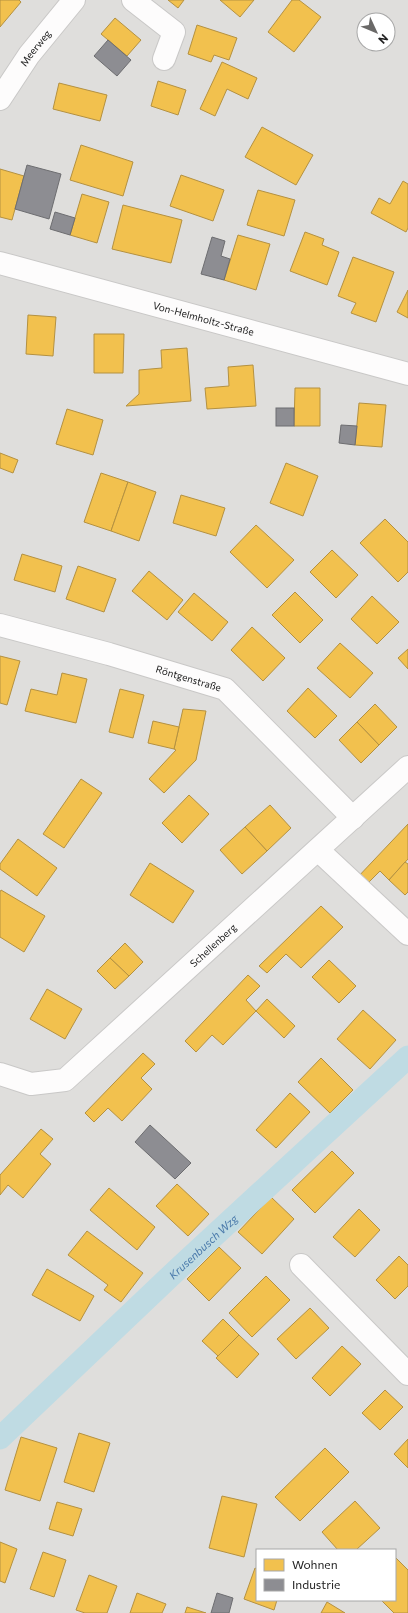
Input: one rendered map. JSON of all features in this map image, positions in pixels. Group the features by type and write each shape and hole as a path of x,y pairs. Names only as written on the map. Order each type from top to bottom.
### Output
{"street":[{"name":"Meerweg","path":"0,99 29,55 74,0"},
{"path":"133,0 174,32 164,59"},
{"name":"Von-Helmholtz-Straße","path":"0,263 408,374"},
{"name":"Röntgenstraße","path":"0,626 110,654 225,689 353,818"},
{"name":"Schellenberg","path":"1,1076 31,1084 64,1080 408,767"},
{"path":"318,850 408,934"},
{"path":"301,1265 408,1374"}],"shaded area":[{"path":"0,0 408,0 408,1613 0,1613"}],"building: Wohnen":[{"path":"0,0 19,0 21,2 0,27"},
{"path":"168,0 184,0 178,8"},
{"path":"220,0 254,0 240,17"},
{"path":"292,0 299,0 321,17 294,52 268,32"},
{"path":"115,18 141,40 127,56 101,34"},
{"path":"197,25 237,38 229,60 214,55 211,62 188,54"},
{"path":"222,62 257,78 248,99 227,89 215,116 200,109"},
{"path":"158,81 186,90 178,115 151,106"},
{"path":"59,83 107,95 100,121 53,109"},
{"path":"262,127 313,155 296,185 245,157"},
{"path":"81,145 133,162 123,196 70,180"},
{"path":"0,169 24,176 12,220 0,217"},
{"path":"181,175 224,190 213,221 170,206"},
{"path":"403,181 408,184 408,228 406,232 371,213 379,198 390,204"},
{"path":"258,190 295,200 284,236 247,225"},
{"path":"82,194 109,202 97,243 70,235"},
{"path":"123,205 182,220 171,263 112,249"},
{"path":"305,232 324,239 322,245 339,252 327,285 290,271"},
{"path":"238,235 270,244 256,290 224,280"},
{"path":"353,257 394,272 376,322 351,313 356,303 338,296"},
{"path":"408,290 408,318 397,312"},
{"path":"28,315 56,317 53,356 26,354"},
{"path":"94,334 124,334 123,373 94,373"},
{"path":"187,348 191,401 126,406 139,394 139,370 162,368 161,350"},
{"path":"253,365 256,406 207,409 205,388 229,386 228,367"},
{"path":"295,388 320,388 320,426 294,426"},
{"path":"359,403 386,405 382,447 355,445"},
{"path":"67,409 103,420 93,455 56,444"},
{"path":"0,453 18,460 13,473 0,468"},
{"path":"286,463 318,476 303,516 270,503"},
{"path":"101,473 128,482 111,531 84,522"},
{"path":"128,482 156,492 139,541 111,531"},
{"path":"181,495 225,508 216,536 173,523"},
{"path":"385,519 408,542 408,572 398,582 360,543"},
{"path":"256,525 294,560 267,588 230,552"},
{"path":"332,550 358,575 336,598 310,572"},
{"path":"22,554 62,566 55,592 14,580"},
{"path":"78,566 116,579 104,612 66,599"},
{"path":"149,571 183,600 167,620 132,591"},
{"path":"295,592 323,620 300,643 272,615"},
{"path":"194,593 228,622 212,641 178,612"},
{"path":"372,596 399,622 377,644 351,619"},
{"path":"252,627 285,658 263,681 231,650"},
{"path":"340,643 373,673 350,698 317,668"},
{"path":"408,649 408,669 398,658"},
{"path":"0,656 20,661 7,705 0,703"},
{"path":"62,673 87,679 76,723 25,711 31,689 57,695"},
{"path":"308,688 337,716 315,738 287,711"},
{"path":"120,689 144,695 133,738 109,732"},
{"path":"375,704 397,727 379,745 357,722"},
{"path":"183,709 206,711 196,760 164,793 149,779 176,750 174,749"},
{"path":"153,721 179,727 174,749 148,743"},
{"path":"357,722 379,745 361,763 339,740"},
{"path":"81,779 102,793 64,848 43,834"},
{"path":"189,795 209,814 182,843 162,823"},
{"path":"270,805 291,828 267,851 245,827"},
{"path":"408,824 408,859 389,880 380,871 364,887 356,879"},
{"path":"245,827 267,851 242,874 220,850"},
{"path":"18,839 57,868 37,896 0,869 0,864"},
{"path":"405,862 408,864 408,892 405,895 389,880"},
{"path":"150,863 194,891 173,923 130,895"},
{"path":"1,890 45,916 24,952 0,937"},
{"path":"321,906 343,927 301,968 286,954 267,973 259,966"},
{"path":"125,943 143,962 129,976 110,958"},
{"path":"110,958 129,976 115,989 97,971"},
{"path":"329,960 356,986 339,1003 312,977"},
{"path":"248,975 260,986 246,1000 256,1011 223,1045 212,1035 196,1052 185,1041"},
{"path":"47,989 82,1009 65,1039 30,1019"},
{"path":"267,999 295,1026 284,1038 256,1011"},
{"path":"363,1010 396,1040 370,1069 337,1039"},
{"path":"143,1053 155,1064 141,1078 152,1089 122,1121 108,1108 94,1122 85,1113"},
{"path":"321,1058 353,1090 330,1113 298,1082"},
{"path":"290,1093 310,1112 276,1148 256,1130"},
{"path":"41,1129 53,1139 40,1154 51,1164 23,1198 8,1185 0,1195 0,1175"},
{"path":"332,1151 354,1173 315,1213 292,1190"},
{"path":"177,1184 209,1214 188,1236 156,1206"},
{"path":"109,1188 155,1227 137,1250 90,1210"},
{"path":"271,1197 294,1219 262,1254 238,1232"},
{"path":"359,1209 380,1230 355,1257 333,1237"},
{"path":"87,1231 143,1273 121,1302 104,1290 108,1285 68,1255"},
{"path":"219,1247 241,1268 209,1301 187,1279"},
{"path":"399,1256 408,1265 408,1286 395,1299 376,1280"},
{"path":"47,1269 94,1296 80,1321 32,1295"},
{"path":"266,1276 290,1300 252,1337 229,1313"},
{"path":"310,1308 329,1328 296,1359 277,1339"},
{"path":"223,1319 239,1335 218,1356 202,1341"},
{"path":"239,1335 259,1354 237,1378 216,1358"},
{"path":"342,1346 361,1364 330,1396 312,1378"},
{"path":"385,1390 403,1407 380,1430 362,1413"},
{"path":"79,1433 110,1443 94,1492 64,1482"},
{"path":"21,1437 57,1448 40,1501 5,1490"},
{"path":"408,1439 408,1468 394,1454"},
{"path":"325,1448 349,1472 300,1521 275,1497"},
{"path":"222,1496 257,1504 244,1557 209,1548"},
{"path":"355,1501 380,1528 357,1549 337,1549 322,1532"},
{"path":"57,1502 82,1509 73,1536 49,1529"},
{"path":"0,1542 17,1549 5,1583 0,1581"},
{"path":"43,1552 66,1560 54,1597 30,1589"},
{"path":"396,1558 408,1570 408,1613 394,1613 382,1601 396,1601"},
{"path":"255,1568 256,1601 277,1601 274,1610 244,1599"},
{"path":"89,1575 117,1586 107,1613 85,1613 76,1610"},
{"path":"137,1593 166,1604 162,1613 130,1613"},
{"path":"327,1602 345,1613 321,1613"},
{"path":"187,1607 206,1613 185,1613"}],"building: Industrie":[{"path":"108,40 131,60 117,76 94,56"},
{"path":"27,165 61,174 49,219 15,209"},
{"path":"55,212 75,218 70,235 50,229"},
{"path":"212,237 225,241 221,256 230,259 224,280 201,274"},
{"path":"276,408 294,408 294,426 276,426"},
{"path":"341,425 357,426 355,445 339,443"},
{"path":"150,1125 191,1163 175,1179 135,1142"},
{"path":"217,1593 233,1598 229,1613 211,1613"}],"waterway":[{"name":"Krusenbusch Wzg","path":"0,1438 180,1267 408,1057"}]}
